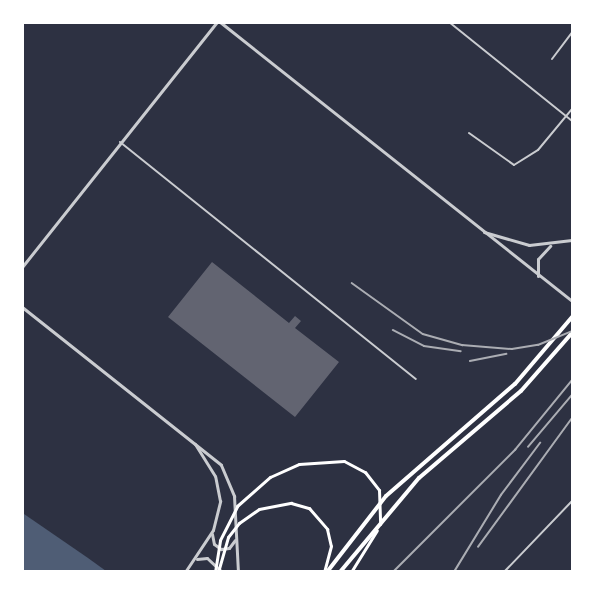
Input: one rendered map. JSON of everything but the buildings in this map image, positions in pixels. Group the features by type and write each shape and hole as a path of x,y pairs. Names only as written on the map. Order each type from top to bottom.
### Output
{"main road":[{"path":"325,572 386,496 488,408 542,356 573,317"},
{"path":"340,572 419,478 493,416 549,363 573,333"},
{"path":"218,572 220,540 248,494 284,469 315,461 344,461 374,480 382,511 367,549 351,572"},
{"path":"218,572 228,537 239,523 259,509 279,503 300,504 323,521 331,546 325,572"}],"street":[{"path":"22,267 218,22 539,278 573,301"},
{"path":"449,22 573,121"},
{"path":"552,58 573,32"},
{"path":"470,133 514,165 538,150 573,109"},
{"path":"120,142 416,379"},
{"path":"480,231 528,245 552,245 573,240"},
{"path":"539,278 537,259 552,245"},
{"path":"22,307 221,465 228,476 234,496 238,572"},
{"path":"192,440 209,464 218,486 220,501 213,530 214,544 224,550 234,544 236,532"},
{"path":"504,572 573,501"},
{"path":"185,572 213,530"},
{"path":"193,562 207,558 218,572"}],"water":[{"path":"24,514 88,558 106,571 23,571"}],"railway":[{"path":"352,283 423,334 462,345 512,349 538,345 572,331"},
{"path":"393,330 424,346 461,351"},
{"path":"470,361 506,354"},
{"path":"393,572 515,450 572,380"},
{"path":"528,447 572,395"},
{"path":"478,547 572,418"},
{"path":"454,572 501,495 540,443"}]}
